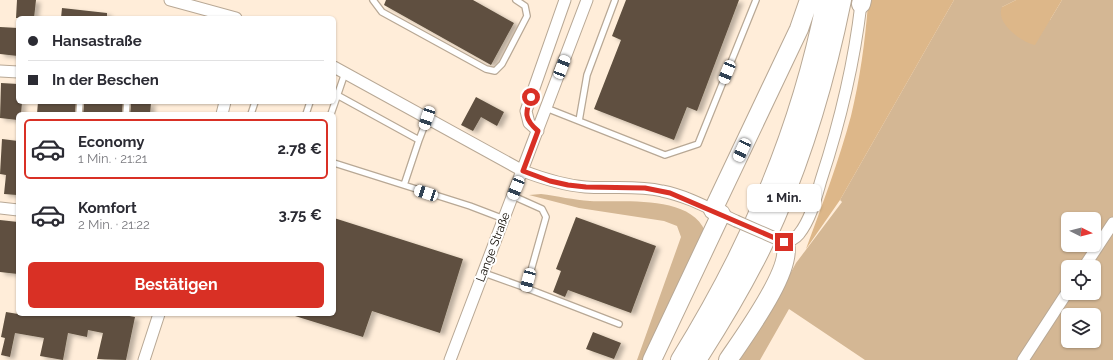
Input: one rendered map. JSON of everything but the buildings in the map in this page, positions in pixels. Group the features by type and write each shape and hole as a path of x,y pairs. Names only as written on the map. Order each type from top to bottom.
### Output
{"highway":[{"path":"652,360 723,215 799,29 809,0"},
{"path":"680,360 716,300 738,258 783,156 810,72 826,0"},
{"path":"697,360 719,326 776,218 810,124 826,72 842,0"},
{"path":"728,360 759,313 779,276 787,252 784,242"}],"street":[{"path":"170,0 195,3 231,16"},
{"path":"538,131 529,123 526,111 565,0"},
{"name":"Lange Straße","path":"450,360 587,0"},
{"path":"336,68 523,171 550,181 568,185 586,187 624,187 662,191 678,195 784,242 792,240 802,229 832,148 857,42 862,2"},
{"path":"0,71 16,72"},
{"path":"0,208 16,210"},
{"path":"1089,260 1113,223"},
{"path":"1023,360 1063,300"},
{"path":"144,360 158,316"}],"lane":[{"path":"373,0 382,12 486,69 495,71 502,64 527,16 525,6 516,0"},
{"path":"579,121 587,75 615,0"},
{"path":"546,108 665,154 698,144 756,0"},
{"path":"336,96 345,73"},
{"path":"336,98 420,140"},
{"path":"404,186 427,118"},
{"path":"336,164 504,219"},
{"path":"513,196 542,210 546,217 526,288"},
{"path":"484,273 619,324"}],"shaded area":[{"path":"867,0 954,0 840,200 806,249 836,166 851,116 862,60 867,18"},
{"path":"954,0 1016,0 1002,7 1050,20 1062,0 1113,0 1113,360 865,360 789,309 760,360 739,360 768,314 796,263 842,202 840,200"},
{"path":"1016,0 1062,0 1035,45 1017,36 1002,19 1002,7"},
{"path":"541,194 584,200 654,203 670,206 685,211 697,219 705,231 644,360 637,360 681,237 677,226 664,221 579,208 529,195"}],"route":[{"path":"531,97 526,111 529,123 538,131 523,171 550,181 568,185 601,188 645,188 678,195 784,242"}]}
